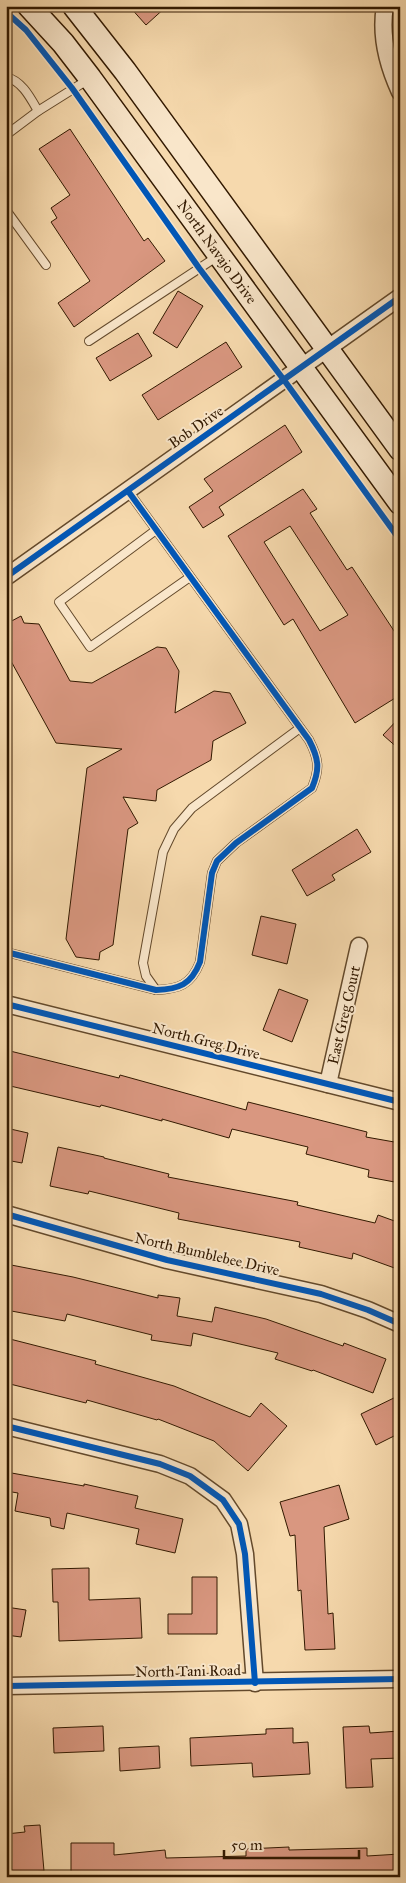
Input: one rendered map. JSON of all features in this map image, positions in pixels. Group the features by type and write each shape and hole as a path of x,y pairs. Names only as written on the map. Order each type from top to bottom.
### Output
{"street":[{"name":"North Navajo Drive","path":"29,6 90,78 400,503"},
{"path":"74,6 116,59 400,449"},
{"path":"385,6 384,41 400,92"},
{"path":"90,78 116,59"},
{"name":"Bob Drive","path":"6,577 400,297"},
{"name":"East Greg Court","path":"328,1084 359,946"},
{"name":"North Greg Drive","path":"6,1004 400,1102"},
{"name":"North Bumblebee Drive","path":"6,1214 167,1260 321,1294 368,1310 400,1324"},
{"path":"6,1426 160,1464 190,1476 223,1500 239,1524 246,1554 255,1683"},
{"name":"North Tani Road","path":"6,1686 400,1679"}],"lane":[{"path":"6,77 14,79 27,92 38,111"},
{"path":"6,135 38,111 90,78"},
{"path":"6,210 46,265"},
{"path":"90,341 219,255"},
{"path":"6,952 156,990 178,988 195,975 200,962 212,873 217,861 236,843 312,788 316,777 317,754 300,728 128,491"},
{"path":"156,530 59,602 90,647 190,577"},
{"path":"156,990 146,976 143,963 163,852 174,829 192,808 300,728"}],"building":[{"path":"129,6 167,6 146,25"},
{"path":"70,129 144,241 148,238 165,261 74,327 58,303 90,281 51,222 57,218 51,208 70,195 39,149"},
{"path":"178,291 203,306 177,348 153,333"},
{"path":"138,333 152,356 110,381 96,358"},
{"path":"226,342 242,367 158,420 142,395"},
{"path":"285,425 302,452 219,507 224,515 203,528 189,507 213,491 204,479"},
{"path":"303,489 317,509 310,513 347,570 352,567 400,640 400,695 355,723 293,619 284,625 228,536","holes":["290,526 348,615 320,631 264,542"]},
{"path":"21,616 24,623 39,624 70,681 92,683 157,647 166,648 179,671 175,713 214,691 230,693 246,723 213,741 211,760 157,790 156,801 123,797 138,823 128,829 113,945 100,952 99,960 76,957 66,939 87,768 122,749 56,743 6,652 6,624"},
{"path":"400,717 400,750 383,735"},
{"path":"357,829 371,852 332,875 335,880 307,896 292,870"},
{"path":"261,916 296,924 287,964 252,955"},
{"path":"279,989 308,1000 292,1042 263,1030"},
{"path":"6,1050 119,1078 120,1075 246,1110 248,1102 367,1132 366,1137 400,1143 400,1183 368,1177 369,1170 306,1154 308,1147 232,1129 229,1138 162,1119 162,1121 101,1105 100,1107 6,1085"},
{"path":"6,1128 28,1133 22,1163 6,1160"},
{"path":"58,1147 169,1174 168,1177 298,1202 297,1205 375,1223 378,1215 400,1223 400,1270 353,1253 352,1259 299,1247 300,1242 178,1219 179,1213 89,1191 88,1194 50,1186"},
{"path":"6,1264 73,1277 158,1298 158,1295 180,1298 177,1316 212,1322 215,1307 266,1319 343,1346 344,1343 386,1359 373,1393 313,1370 275,1359 278,1353 193,1333 191,1346 151,1340 152,1335 67,1314 65,1321 6,1310"},
{"path":"6,1338 96,1361 95,1364 174,1386 250,1417 261,1403 287,1426 248,1471 214,1441 158,1419 87,1400 86,1403 6,1383"},
{"path":"400,1395 400,1433 376,1445 361,1414"},
{"path":"6,1472 84,1486 84,1484 138,1496 135,1508 183,1519 175,1553 136,1544 139,1529 67,1513 64,1529 51,1526 50,1518 15,1511 18,1493 6,1491"},
{"path":"339,1485 349,1519 324,1527 328,1614 333,1613 335,1649 305,1650 301,1590 298,1591 295,1535 290,1536 280,1502"},
{"path":"89,1568 89,1600 140,1598 142,1638 59,1641 58,1602 53,1602 52,1569"},
{"path":"192,1577 217,1577 217,1634 168,1634 168,1614 192,1614"},
{"path":"6,1607 26,1610 21,1637 6,1635"},
{"path":"103,1726 104,1751 54,1753 53,1728"},
{"path":"369,1726 370,1733 400,1731 400,1758 371,1759 373,1787 346,1788 343,1727"},
{"path":"293,1728 293,1743 308,1742 310,1774 253,1777 252,1763 191,1766 190,1738 266,1734 266,1729"},
{"path":"159,1746 160,1768 120,1771 119,1748"},
{"path":"40,1825 44,1871 6,1874 6,1834 25,1832 24,1826"},
{"path":"71,1843 114,1843 114,1855 165,1850 166,1858 246,1856 246,1849 289,1847 289,1850 367,1848 367,1856 400,1854 400,1877 273,1877 273,1873 236,1874 236,1877 71,1877"}],"cycle path":[{"path":"6,12 26,30 72,88 199,268 284,380 400,540"},
{"path":"6,577 400,297"},
{"path":"6,952 156,990 178,987 193,976 200,962 212,873 217,861 236,843 312,788 316,775 315,753 309,740 128,491"},
{"path":"6,1004 400,1102"},
{"path":"6,1214 167,1260 321,1294 368,1310 400,1324"},
{"path":"6,1426 160,1464 190,1476 223,1500 239,1524 245,1554 255,1683"},
{"path":"6,1686 400,1679"}]}
